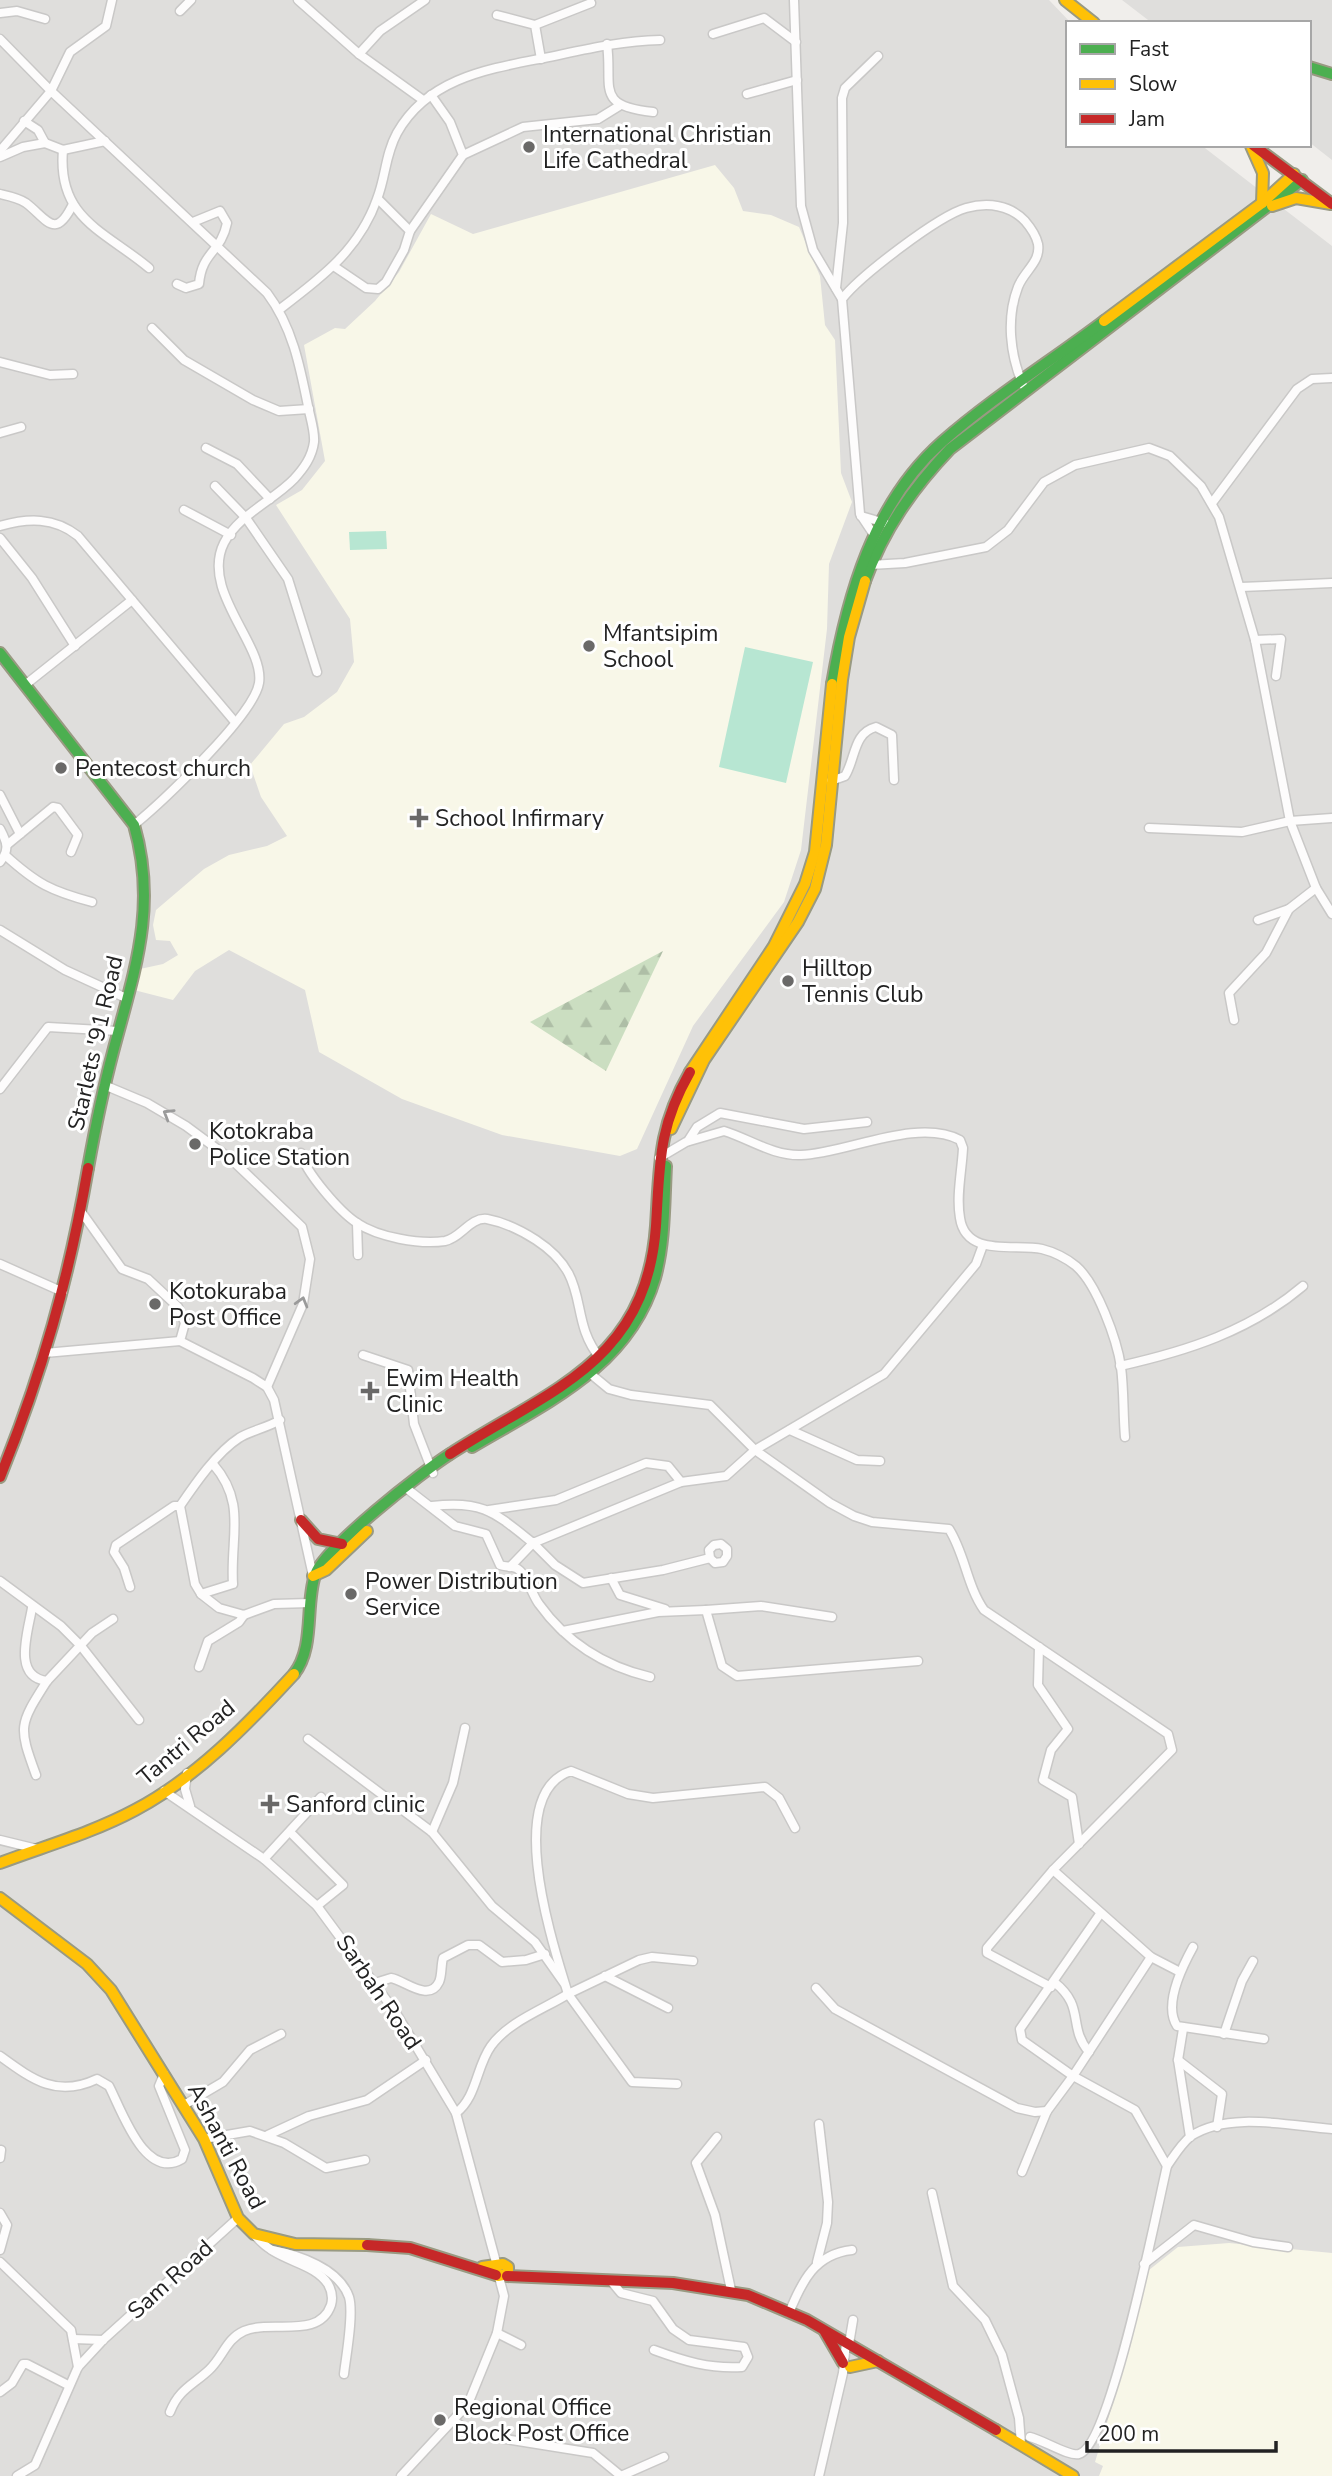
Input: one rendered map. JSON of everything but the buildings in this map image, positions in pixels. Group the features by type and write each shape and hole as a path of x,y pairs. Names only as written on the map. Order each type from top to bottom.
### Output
{"main road":[{"path":"1065,0 1091,21"},
{"path":"1311,68 1332,74"},
{"path":"1253,147 1265,181 1267,204"},
{"path":"1255,147 1332,204"},
{"path":"430,1471 592,1375 624,1344 643,1316 653,1291 665,1237 663,1156 670,1131 682,1103 708,1058 798,923 816,889 824,855 839,705 854,593 870,565 904,486 938,447 1023,387 1267,204 1298,177"},
{"path":"1267,204 1296,198 1332,204"},
{"path":"313,1576 319,1563 430,1471 575,1378 600,1358 630,1320 650,1272 657,1235 664,1128 675,1098 701,1053 790,918 806,884 815,852 838,642 874,536 886,523"},
{"name":"Starlets '91 Road","path":"0,653 134,825 145,855 147,894 144,925 104,1085 63,1292 37,1386 0,1477"},
{"path":"313,1576 326,1570 408,1490"},
{"path":"301,1521 318,1539 342,1544"},
{"name":"Tantri Road","path":"0,1863 129,1813 187,1773 296,1671 303,1651 313,1576"},
{"name":"Ashanti Road","path":"0,1898 87,1964 111,1990 204,2139 237,2218 254,2234 295,2244 410,2248 476,2269 528,2277 611,2281 665,2280 731,2290 789,2313 851,2345 1026,2441 1037,2454 1073,2476"},
{"path":"825,2332 845,2368 878,2361"}],"street":[{"path":"0,151 51,91 70,52 106,26 112,0"},
{"path":"180,11 191,0"},
{"path":"298,0 359,54 423,100"},
{"path":"359,54 380,31 425,0"},
{"path":"794,0 796,142 802,216 813,250 842,299 861,516 874,536"},
{"path":"497,15 535,25 591,3"},
{"path":"0,13 17,10 45,19"},
{"path":"713,34 764,18 796,42"},
{"path":"535,25 541,58"},
{"path":"0,39 51,91 219,246 280,310 297,358 309,409 314,440 310,460 293,480 246,518 224,543 221,586 259,671 259,682 254,696 235,722 159,804 134,825"},
{"path":"280,310 335,267 350,251 377,199 386,154 398,130 423,100 486,68 607,44 660,40"},
{"path":"607,44 606,74 619,106"},
{"path":"836,288 843,223 842,98 854,78 878,56"},
{"path":"747,94 797,80"},
{"path":"432,95 450,122 463,155"},
{"path":"335,267 366,288 378,289 386,282 404,250 410,231 463,155 523,127 598,119 619,106 653,112"},
{"path":"24,121 38,130 45,143"},
{"path":"0,157 23,147 45,143 63,150 105,141"},
{"path":"63,150 61,167 66,191 73,204 92,228 149,268"},
{"path":"0,194 21,200 47,224 55,225 66,219 73,204"},
{"path":"377,199 410,231"},
{"path":"842,299 861,276 960,210 980,206 1006,208 1017,213 1031,228 1038,247 1037,258 1017,288 1010,321 1023,387"},
{"path":"177,284 186,288 199,284 202,262 219,246 226,229 226,216 220,211 193,222"},
{"path":"152,328 184,360 253,400 279,411 309,409"},
{"path":"0,362 50,375 73,374"},
{"path":"1212,503 1297,389 1312,379 1332,378"},
{"path":"0,433 21,427"},
{"path":"206,448 237,464 270,499"},
{"path":"870,565 905,563 986,547 1008,530 1051,476 1085,462 1136,450 1154,449 1170,456 1187,470 1212,503 1241,587 1255,640 1285,781 1290,821 1316,888 1332,914"},
{"path":"215,486 246,518 288,579 317,672"},
{"path":"184,510 231,535"},
{"path":"861,516 886,523"},
{"path":"0,526 34,520 64,525 78,536 235,722"},
{"path":"0,538 32,578 75,646"},
{"path":"1241,587 1332,583"},
{"path":"25,685 132,600"},
{"path":"1255,640 1280,639 1276,676"},
{"path":"831,781 845,776 858,738 868,729 876,727 892,735 894,780"},
{"path":"0,795 19,834"},
{"path":"71,852 78,835 58,808 53,807 8,844 3,859 55,892 92,902"},
{"path":"1149,828 1242,832 1290,821 1332,818"},
{"path":"0,829 8,844"},
{"path":"1258,920 1289,909 1316,888"},
{"path":"1234,1020 1229,993 1266,953 1289,909"},
{"path":"0,930 65,970 125,998"},
{"path":"0,1089 48,1027 118,1031"},
{"path":"104,1085 147,1103 186,1126 232,1160 302,1227 310,1259 305,1293 267,1387"},
{"path":"686,1142 697,1126 720,1113 804,1129 867,1122"},
{"path":"663,1156 686,1142 724,1131 760,1147 803,1156 873,1139 951,1135 960,1140 964,1148 961,1223 968,1234 983,1245 996,1248 1040,1249 1057,1254 1076,1266 1090,1282 1121,1366 1125,1437"},
{"path":"301,1153 314,1178 357,1223 411,1239 445,1241 456,1237 475,1220 485,1219 534,1239 559,1256 570,1271 591,1347 600,1358"},
{"path":"80,1210 122,1269 148,1279 178,1307 185,1323 180,1341"},
{"path":"357,1223 358,1255"},
{"path":"510,1567 533,1543 681,1482 726,1476 755,1450 884,1374 976,1264 983,1245"},
{"path":"0,1264 63,1292"},
{"path":"1121,1366 1165,1356 1242,1327 1273,1311 1303,1286"},
{"path":"45,1353 180,1341 267,1387 280,1420 313,1576"},
{"path":"363,1354 408,1370 412,1413 430,1471"},
{"path":"592,1375 609,1389 620,1392 710,1405 755,1450 830,1503 854,1516 883,1523 948,1529 955,1540 976,1598 984,1610 1163,1728 1171,1741 1172,1750 1053,1870 987,1948 987,1953 1053,1984 1070,1996 1079,2036 1089,2052"},
{"path":"280,1420 240,1437 198,1479 180,1506 195,1584 201,1594 219,1608 244,1615 284,1602 310,1603"},
{"path":"790,1430 857,1460 880,1461"},
{"path":"201,1594 233,1584 235,1504 228,1482 213,1464"},
{"path":"489,1510 556,1500 646,1464 668,1466 681,1482"},
{"path":"408,1490 455,1526 486,1534 500,1565 522,1573 538,1604 563,1631 596,1657 620,1670 650,1677"},
{"path":"432,1506 466,1503 489,1510 578,1581 663,1570 710,1558"},
{"path":"130,1587 124,1568 114,1552 116,1545 174,1506 180,1506"},
{"path":"611,1578 615,1589 628,1600 669,1611"},
{"path":"0,1581 32,1608 61,1626 81,1646 139,1720"},
{"path":"563,1631 669,1611 761,1606 832,1617"},
{"path":"32,1608 25,1664 36,1679 47,1681"},
{"path":"706,1611 722,1665 737,1676 918,1661"},
{"path":"199,1667 208,1641 239,1622 244,1615"},
{"path":"36,1775 22,1736 23,1724 47,1681 92,1633 113,1619"},
{"path":"1039,1647 1038,1685 1068,1729 1051,1750 1043,1780 1072,1797 1079,1844"},
{"path":"432,1832 453,1783 465,1727"},
{"path":"308,1739 432,1832 475,1888 545,1954 632,2082 677,2084"},
{"path":"567,1990 535,1861 542,1804 557,1776 570,1772 580,1773 628,1794 653,1798 765,1787 779,1798 796,1828"},
{"path":"187,1773 185,1789 190,1806"},
{"name":"Sarbah Road","path":"164,1791 190,1806 264,1859 317,1906 375,1983 426,2060 456,2113 491,2246 502,2271 504,2296 497,2333"},
{"path":"264,1859 321,1797"},
{"path":"290,1832 343,1885 317,1906"},
{"path":"0,1840 37,1849"},
{"path":"1053,1870 1151,1957 1180,1972"},
{"path":"1100,1914 1020,2029 1021,2040 1073,2076 1135,2110 1167,2166"},
{"path":"375,1983 397,1978 415,1990 432,1988 440,1980 443,1958 468,1945 479,1945 502,1962 511,1963 545,1954"},
{"path":"1193,1948 1180,1972 1172,2018 1183,2029 1264,2039"},
{"path":"456,2113 469,2100 481,2064 492,2044 511,2027 567,1990 652,1957 694,1961"},
{"path":"1022,2172 1047,2111 1151,1957"},
{"path":"1224,2034 1242,1981 1253,1961"},
{"path":"605,1976 668,2008"},
{"path":"816,1989 835,2009 1017,2108 1029,2112 1047,2111"},
{"path":"1183,2029 1178,2060 1190,2137"},
{"path":"184,2105 223,2082 250,2050 281,2034"},
{"path":"0,2056 29,2076 64,2089 78,2088 97,2079 102,2080 108,2086 141,2147 156,2162 172,2165 182,2159 184,2143 159,2085 164,2074"},
{"path":"268,2135 309,2116 367,2100 426,2060"},
{"path":"1178,2060 1222,2094 1217,2126"},
{"path":"932,2193 953,2286 985,2320 1002,2356 1026,2441 1045,2441 1070,2455 1077,2455 1090,2448 1106,2415 1167,2166 1190,2137 1217,2126 1236,2123 1332,2129"},
{"path":"789,2313 817,2262 827,2223 828,2202 819,2124"},
{"path":"204,2139 244,2131 268,2135 326,2168 365,2160"},
{"path":"717,2137 696,2163 715,2215 731,2290"},
{"path":"0,2213 7,2232 0,2250"},
{"name":"Sam Road","path":"17,2476 35,2465 78,2367 103,2340 237,2218"},
{"path":"1143,2264 1194,2225 1253,2242 1288,2247"},
{"path":"170,2412 181,2391 211,2369 233,2338 244,2331 268,2325 313,2324 323,2318 330,2307 333,2297 330,2286 320,2276 265,2249 254,2234"},
{"path":"265,2249 300,2255 318,2265 342,2286 349,2305 344,2374"},
{"path":"817,2262 838,2252 852,2250"},
{"path":"0,2262 64,2322 73,2339 78,2367"},
{"path":"611,2281 621,2293 653,2301 680,2336 689,2340 744,2347 748,2357 742,2367 715,2368 672,2358 654,2350"},
{"path":"818,2476 851,2345 853,2320"},
{"path":"401,2476 468,2404 497,2333 521,2345"},
{"path":"73,2339 103,2340"},
{"path":"845,2368 851,2345"},
{"path":"0,2392 12,2384 23,2364 68,2385"},
{"path":"454,2421 474,2434 593,2453 621,2476 664,2457"}],"shaded area":[{"path":"0,0 1049,0 1069,21 1066,21 1066,147 1204,147 1332,246 1332,2476 0,2476"},
{"path":"1122,0 1332,0 1332,160 1311,144 1311,21 1149,21"},
{"name":"Mfantsipim School","path":"715,165 734,188 743,211 771,215 799,227 820,276 825,325 835,340 841,473 852,502 829,564 827,629 801,850 784,902 693,1026 637,1149 620,1156 502,1135 402,1099 319,1052 305,990 229,950 195,971 173,1000 134,990 140,969 163,964 178,955 170,941 156,940 153,925 156,910 204,869 229,855 267,846 287,836 261,797 250,765 284,724 304,717 337,692 354,662 350,619 276,505 302,490 325,461 304,345 335,328 345,329 375,301 399,272 431,214 473,234"},
{"path":"1229,2243 1332,2253 1332,2476 1099,2476 1103,2466 1095,2462 1130,2347 1149,2270 1178,2247"}],"green space":[{"path":"386,531 387,549 350,550 349,532"},
{"path":"745,647 813,662 786,783 719,767"},
{"path":"663,951 606,1071 530,1022"}],"traffic: fast":[{"path":"1311,68 1332,74"},
{"path":"865,581 900,510 950,449 1302,180"},
{"path":"832,684 846,618 867,553 881,522 918,466 961,426 1104,321"},
{"path":"0,653 134,825 141,855 144,884 140,940 88,1168"},
{"path":"472,1447 556,1398 605,1359 626,1336 643,1309 655,1278 664,1222 666,1166"},
{"path":"294,1674 305,1652 312,1587 322,1563 375,1511 450,1454"}],"traffic: slow":[{"path":"1065,0 1091,21"},
{"path":"1251,147 1263,173 1262,203"},
{"path":"1104,321 1262,203 1294,174"},
{"path":"1272,206 1296,198 1331,204"},
{"path":"671,1129 704,1060 798,922 815,889 826,845 842,680 849,637 865,581"},
{"path":"690,1072 774,946 805,884 815,852 832,684"},
{"path":"313,1576 326,1570 367,1531"},
{"path":"0,1863 102,1826 157,1797 220,1749 294,1674"},
{"path":"0,1898 87,1964 111,1990 204,2139 238,2218 254,2234 295,2244 367,2245"},
{"path":"482,2267 503,2264 508,2267 508,2274 498,2276 496,2267"},
{"path":"850,2367 878,2361"},
{"path":"996,2430 1073,2476"}],"traffic: jam":[{"path":"1256,147 1332,204"},
{"path":"450,1454 587,1367 613,1341 634,1310 648,1272 656,1226 660,1164 666,1129 690,1072"},
{"path":"0,1477 29,1401 53,1325 88,1168"},
{"path":"301,1520 318,1539 342,1544"},
{"path":"367,2245 410,2248 496,2275"},
{"path":"507,2276 673,2283 748,2295 807,2320 996,2430"},
{"path":"825,2332 843,2363"}],"place":[{"name":"International Christian Life Cathedral","path":"529,147"},
{"name":"Mfantsipim School","path":"589,646"},
{"name":"Pentecost church","path":"61,768"},
{"name":"School Infirmary","path":"419,818"},
{"name":"Hilltop Tennis Club","path":"788,981"},
{"name":"Kotokraba Police Station","path":"195,1144"},
{"name":"Kotokuraba Post Office","path":"155,1304"},
{"name":"Ewim Health Clinic","path":"370,1391"},
{"name":"Power Distribution Service","path":"351,1594"},
{"name":"Sanford clinic","path":"270,1804"},
{"name":"Regional Office Block Post Office","path":"440,2420"}]}
